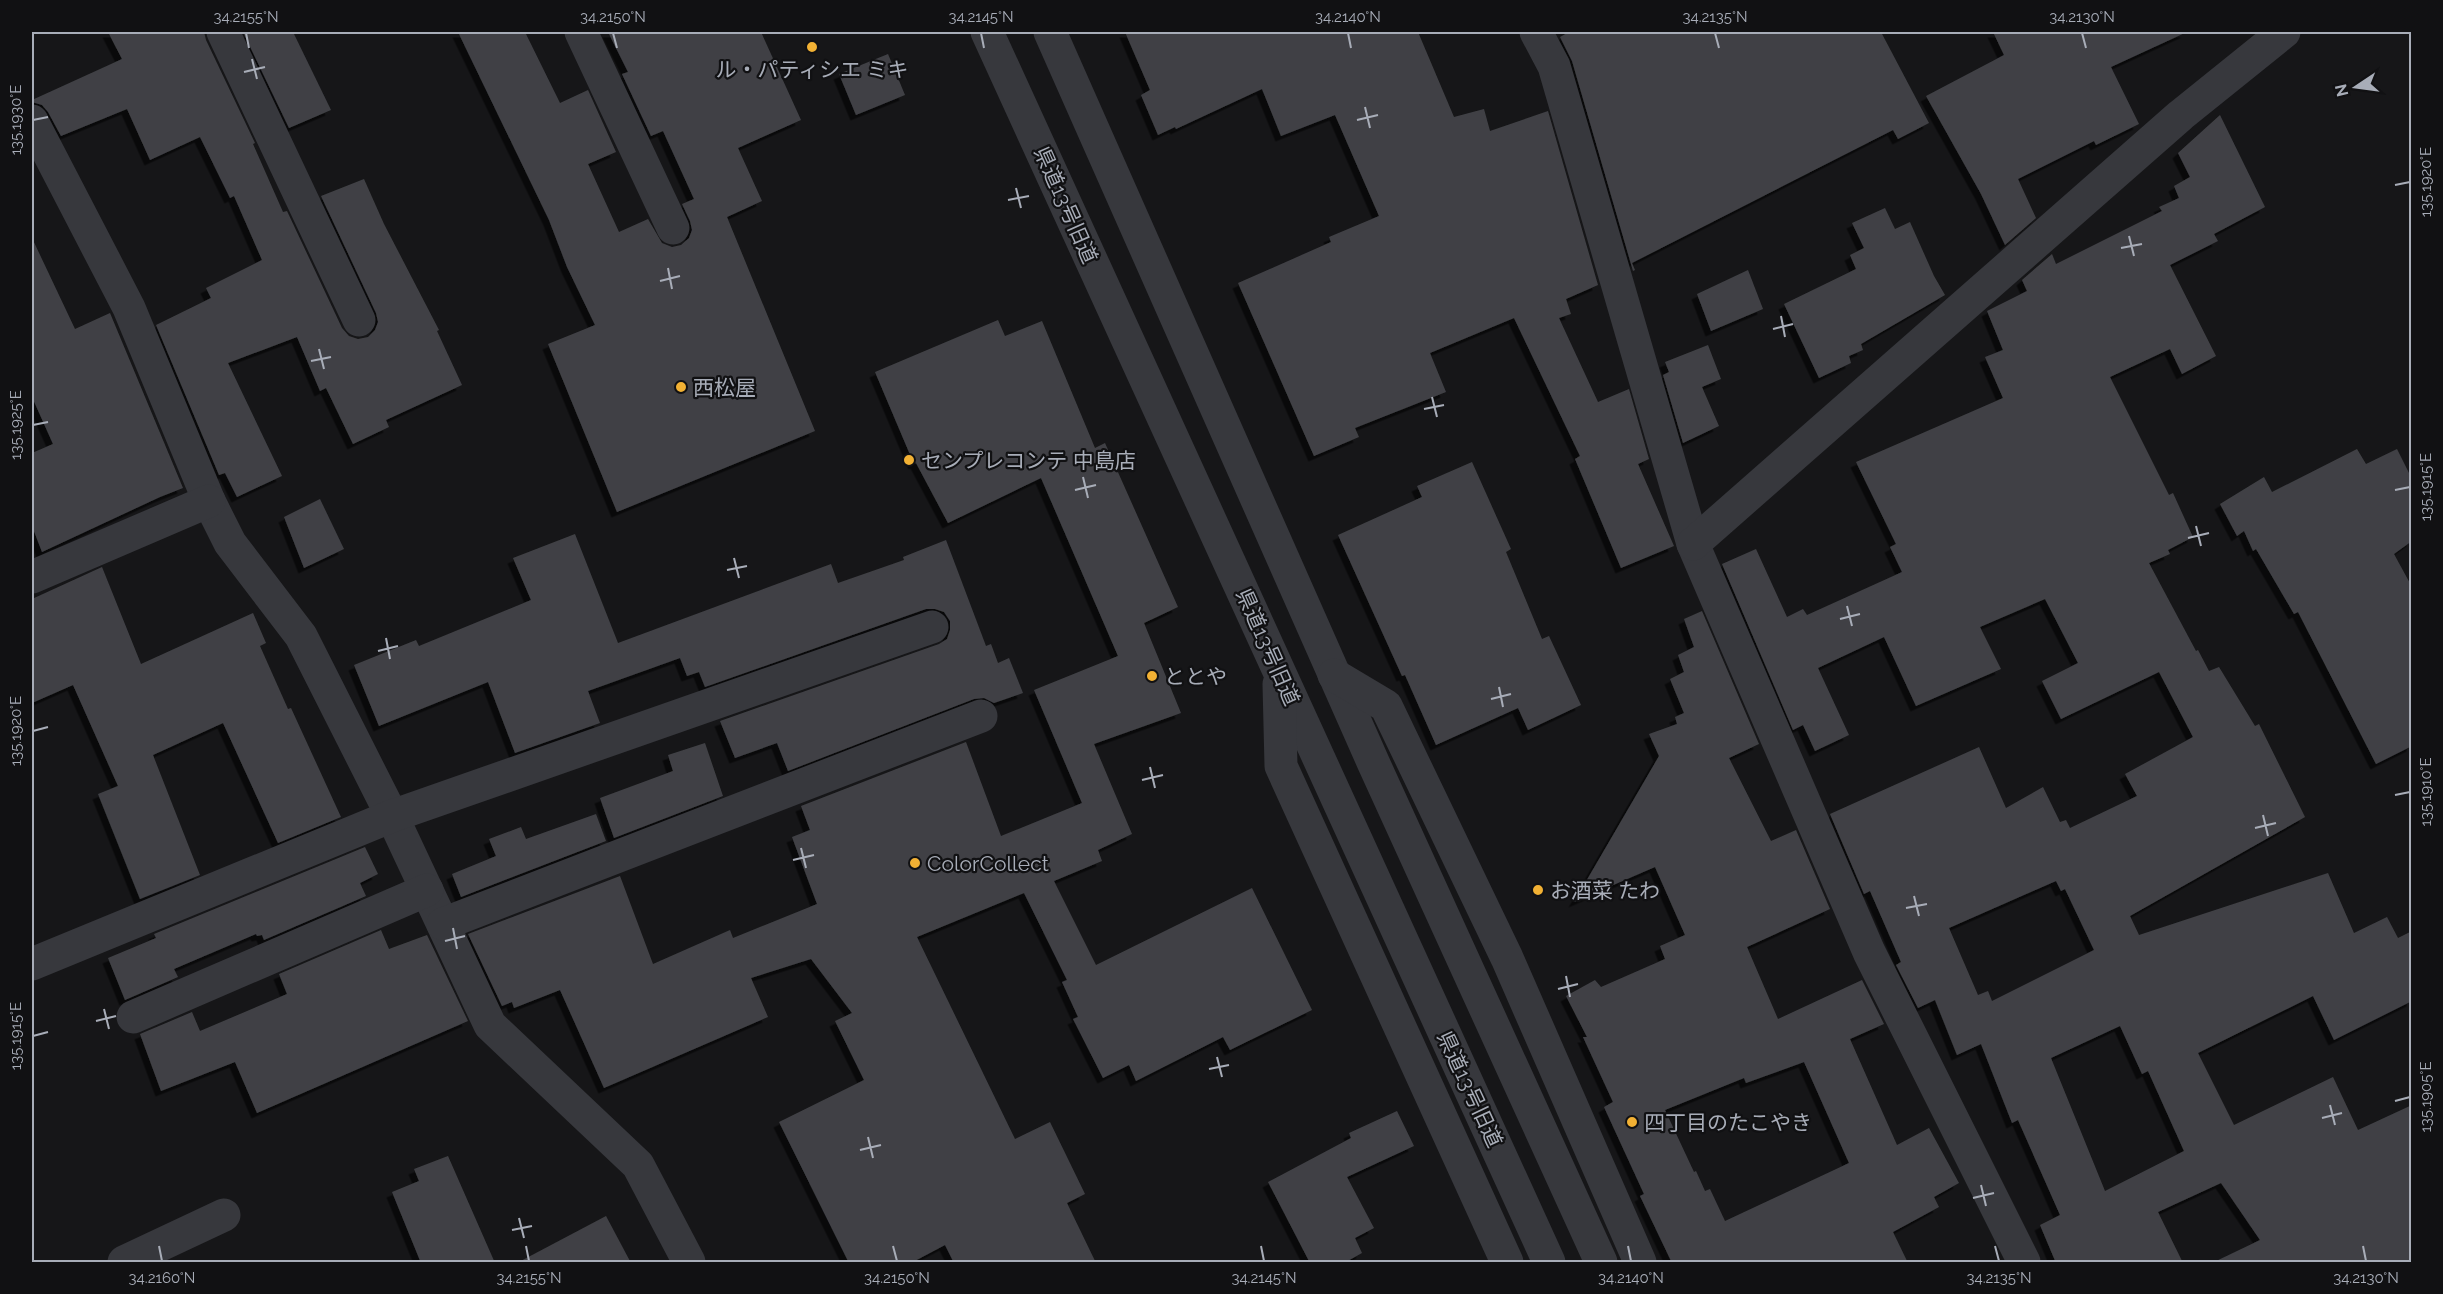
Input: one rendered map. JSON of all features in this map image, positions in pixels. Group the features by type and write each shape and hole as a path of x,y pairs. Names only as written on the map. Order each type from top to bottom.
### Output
{"street":[{"path":"224,32 359,320"},
{"path":"581,32 673,228"},
{"name":"県道13号旧道","path":"987,32 1549,1263"},
{"path":"1050,32 1334,675 1601,1263"},
{"path":"1536,32 1554,66 1693,544 1869,952 2024,1263"},
{"path":"1693,544 2181,115 2284,32"},
{"path":"32,121 129,308 209,501 230,543 301,636 392,816 490,1025 638,1165 683,1261"},
{"path":"32,577 209,501"},
{"path":"32,964 392,816 932,627"},
{"path":"1278,670 1281,766 1507,1263"},
{"path":"1334,675 1386,706 1507,958 1640,1263"},
{"path":"443,924 981,716"},
{"path":"133,1017 427,890"},
{"path":"124,1263 224,1215"}],"building":[{"path":"108,32 204,32 255,143 253,144 283,212 287,211 342,328 349,336 358,339 368,337 375,330 378,322 376,313 321,196 364,179 384,224 439,330 437,331 462,385 386,420 389,427 353,444 326,388 320,391 297,337 228,363 282,476 237,497 225,473 219,475 156,325 211,298 206,288 262,260 234,196 230,198 200,137 150,160 127,109 61,136 48,112 42,105 32,102 32,100 122,59"},
{"path":"243,32 293,32 331,110 289,128"},
{"path":"458,32 525,32 560,103 588,90 616,152 588,164 619,232 648,219 662,243 672,247 681,245 689,238 692,230 682,204 694,199 663,131 651,136 622,74 628,72 608,32 761,32 801,120 738,148 762,201 727,217 815,431 617,512 548,344 595,325 567,267 549,220"},
{"path":"1125,32 1418,32 1454,117 1484,109 1490,131 1548,111 1598,285 1566,299 1571,314 1559,318 1598,402 1629,389 1649,459 1638,464 1674,546 1621,568 1575,459 1580,456 1514,318 1430,353 1446,392 1355,428 1359,437 1314,456 1238,283 1331,242 1329,237 1379,216 1335,115 1281,136 1262,89 1158,135 1141,95 1150,90"},
{"path":"1569,32 1881,32 1929,123 1898,139 1893,130 1632,263 1635,270 1633,271 1572,61 1560,37"},
{"path":"1993,32 2187,32 2111,67 2139,124 2096,145 2094,141 2018,179 2036,218 2005,245 1981,194 1926,96 2004,55"},
{"path":"888,54 905,95 856,115 839,74"},
{"path":"2220,115 2265,207 2214,234 2218,241 2170,265 2216,356 2182,374 2170,349 2110,377 2169,495 2173,493 2193,537 2168,550 2170,554 2149,563 2209,671 2219,667 2255,726 2259,724 2305,817 2130,916 2139,935 2328,873 2354,933 2387,917 2398,938 2412,931 2412,1001 2334,1040 2313,996 2198,1053 2234,1125 2333,1077 2358,1130 2412,1105 2412,1263 2212,1263 2260,1240 2221,1183 2158,1212 2183,1263 2056,1263 2040,1225 2060,1215 2018,1120 2012,1123 1981,1044 1957,1055 1935,1000 1918,1008 1896,965 1901,962 1870,891 1864,894 1830,814 1979,747 2006,808 2043,787 2060,822 2066,820 2070,828 2137,796 2125,774 2193,737 2159,672 2061,719 2042,681 2078,663 2045,599 1980,627 2001,669 1916,706 1884,637 1818,668 1849,735 1815,751 1803,725 1793,730 1722,564 1756,549 1787,617 1803,609 1807,615 1902,572 1890,547 1896,544 1856,462 2003,398 1985,357 2003,350 1987,311 2027,291 2022,280 2052,254 2056,264 2162,211 2159,207 2179,198 2174,186 2190,177 2178,153","holes":["2056,881 2061,891 2065,889 2094,950 1992,1001 1988,991 1978,995 1949,928","2120,1026 2142,1074 2148,1071 2184,1151 2105,1191 2051,1058"]},
{"path":"1885,208 1895,229 1910,222 1945,295 1861,344 1863,350 1849,356 1851,363 1819,378 1784,304 1856,269 1850,255 1864,248 1852,223"},
{"path":"32,238 75,329 110,313 183,488 42,552 32,526 32,453 53,444 32,397"},
{"path":"1748,270 1763,309 1711,331 1697,294"},
{"path":"998,320 1005,336 1042,321 1095,448 1105,443 1178,607 1144,623 1181,713 1094,744 1132,834 1098,850 1102,861 1054,881 1096,965 1252,888 1312,1010 1230,1050 1223,1037 1136,1081 1129,1065 1103,1078 1073,1019 1078,1017 1062,982 1067,980 1024,893 917,937 1015,1139 1050,1122 1085,1194 1067,1203 1096,1263 954,1263 945,1245 911,1263 849,1263 779,1122 864,1080 835,1021 852,1013 811,959 751,978 768,1017 604,1088 560,990 514,1008 512,1002 502,1006 468,934 620,876 653,964 730,930 733,938 817,904 792,837 810,830 801,806 966,742 1001,836 1082,803 1034,690 1118,656 1041,478 948,523 916,463 914,464 875,372"},
{"path":"1708,345 1721,379 1702,387 1719,426 1683,443 1663,375 1669,372 1665,362"},
{"path":"2357,449 2366,464 2397,449 2412,479 2412,541 2394,554 2412,587 2412,746 2376,764 2298,612 2294,614 2256,549 2253,551 2244,531 2237,536 2220,504 2264,477 2272,492"},
{"path":"1472,462 1511,549 1506,552 1542,639 1549,636 1581,705 1528,730 1518,708 1436,745 1338,535 1422,497 1417,486"},
{"path":"320,499 344,549 304,568 284,517"},
{"path":"575,534 618,643 831,564 838,583 904,560 903,557 946,540 986,646 991,644 998,663 1009,658 1023,693 994,703 984,698 974,699 788,771 777,743 735,758 720,721 939,644 947,639 950,621 944,612 926,609 705,687 699,672 687,676 680,658 588,691 600,723 515,753 488,682 379,726 354,665 416,640 419,646 531,600 513,558"},
{"path":"102,567 141,664 253,613 266,643 260,646 341,817 278,843 223,723 153,755 200,875 140,899 98,794 118,786 73,685 32,703 32,599"},
{"path":"1702,611 1759,744 1729,758 1771,841 1796,830 1830,909 1747,947 1778,1019 1862,980 1884,1024 1850,1039 1897,1145 1929,1128 1959,1183 1934,1197 1939,1207 1893,1232 1908,1263 1672,1263 1640,1196 1644,1194 1604,1107 1613,1102 1583,1037 1587,1037 1566,996 1595,980 1601,987 1665,959 1660,946 1685,935 1655,867 1574,902 1659,756 1649,734 1677,724 1675,717 1684,713 1670,679 1684,672 1678,655 1694,647 1684,619","holes":["1804,1062 1849,1163 1725,1221 1710,1189 1705,1191 1696,1171 1694,1172 1665,1110 1744,1078 1746,1083"]},
{"path":"705,743 723,796 614,838 600,798 673,771 668,755"},
{"path":"596,814 606,841 461,897 452,874 496,856 489,839 521,827 526,839"},
{"path":"365,847 378,874 360,883 366,896 264,940 262,935 257,936 256,934 174,969 178,977 125,1000 108,958 156,938 154,934"},
{"path":"381,930 389,949 427,935 468,1021 257,1113 235,1062 161,1091 140,1034 192,1012 200,1031 287,994 279,974"},
{"path":"1397,1111 1414,1146 1347,1177 1374,1228 1355,1238 1362,1253 1344,1263 1310,1263 1268,1182 1351,1138 1349,1133"},
{"path":"448,1156 495,1263 421,1263 392,1192 419,1181 414,1169"},
{"path":"606,1216 631,1263 517,1263"}],"place":[{"name":"ル・パティシエ ミキ","path":"812,47"},
{"name":"西松屋","path":"681,387"},
{"name":"センプレコンテ 中島店","path":"909,460"},
{"name":"ととや","path":"1152,676"},
{"name":"ColorCollect","path":"915,863"},
{"name":"お酒菜 たわ","path":"1538,890"},
{"name":"四丁目のたこやき","path":"1632,1122"}]}
